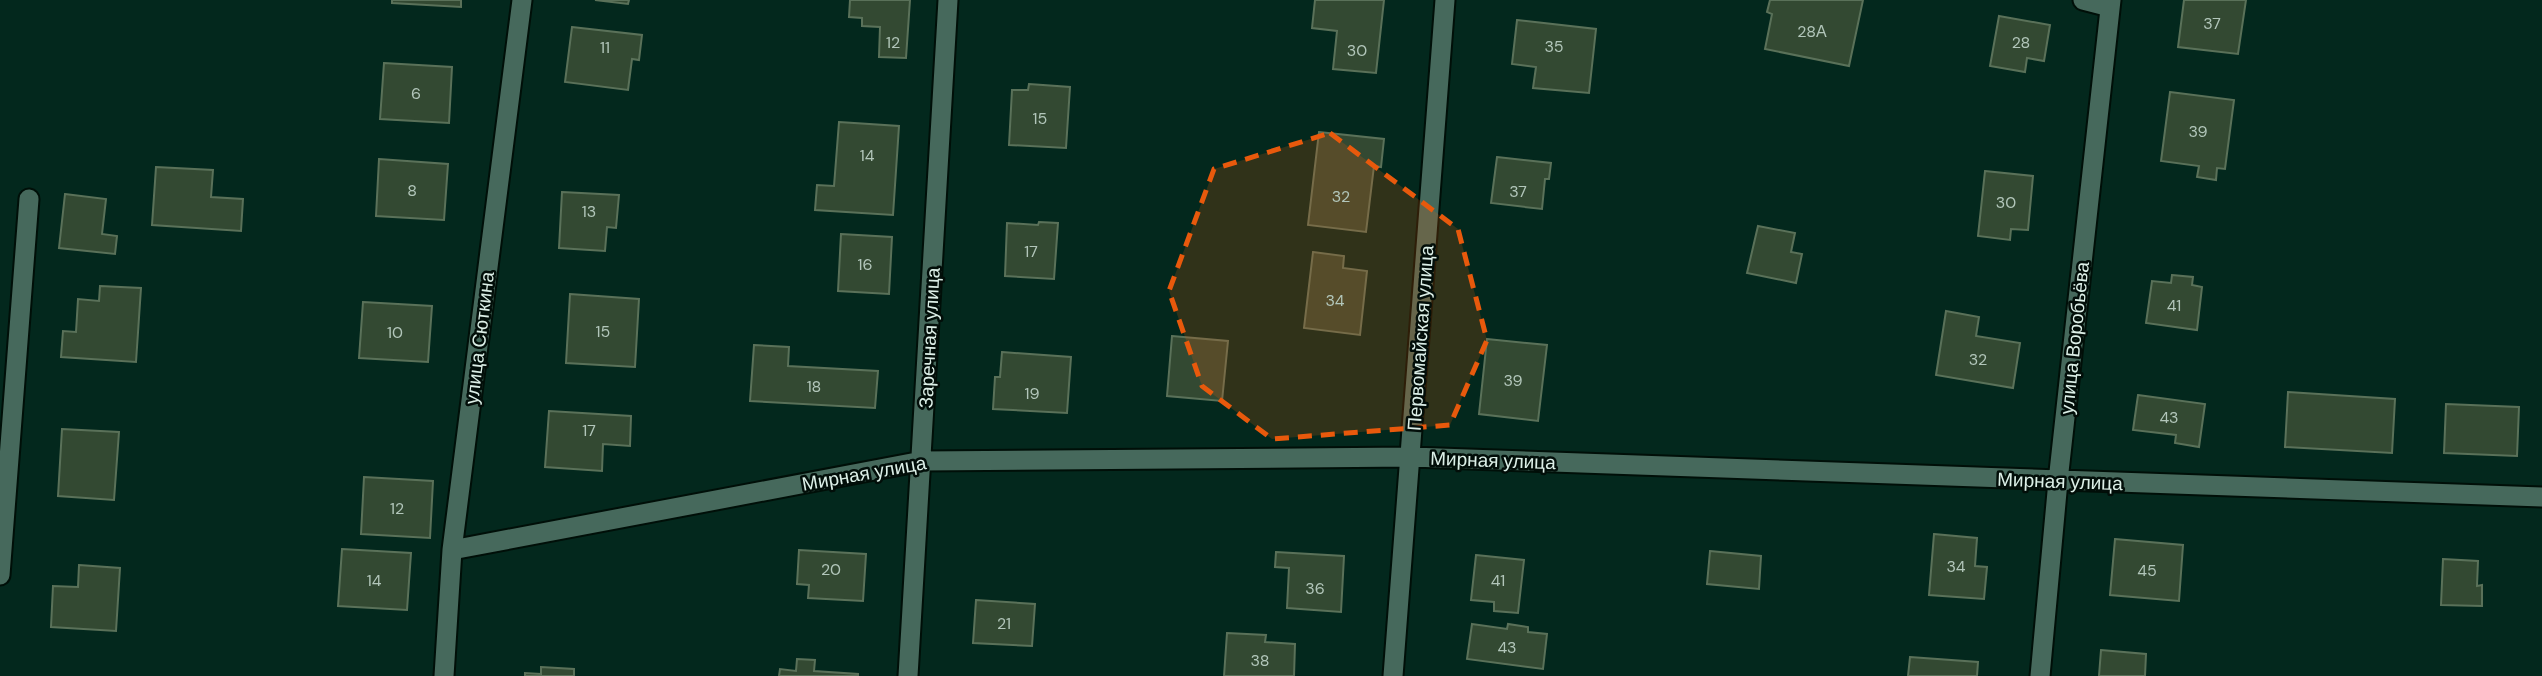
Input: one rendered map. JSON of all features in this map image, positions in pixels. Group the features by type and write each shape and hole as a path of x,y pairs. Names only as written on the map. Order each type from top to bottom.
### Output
{"street":[{"name":"улица Сюткина","path":"444,676 452,550 522,0"},
{"name":"Заречная улица","path":"908,676 948,0"},
{"name":"Первомайская улица","path":"1393,676 1445,0"},
{"path":"2083,0 2111,4"},
{"name":"улица Воробьёва","path":"2040,676 2058,481 2111,4"},
{"path":"0,575 29,199"},
{"name":"Мирная улица","path":"452,550 922,461 1411,457 2542,497"}],"highlighted area":[{"path":"1330,133 1458,229 1487,340 1450,425 1272,439 1202,386 1169,291 1214,169"}],"building":[{"path":"392,0 461,0 461,7 392,3"},
{"path":"595,0 629,0 628,4"},
{"path":"850,0 910,0 906,58 879,57 880,27 862,26 862,18 849,17"},
{"path":"1315,0 1384,0 1376,73 1333,69 1337,31 1312,28"},
{"path":"1770,0 1863,0 1849,66 1765,49 1772,14 1767,12"},
{"path":"2184,0 2246,0 2238,54 2178,47"},
{"path":"1999,16 2050,25 2044,61 2027,58 2025,72 1990,66"},
{"path":"1517,20 1596,29 1589,93 1533,88 1536,67 1512,64"},
{"path":"572,27 642,35 639,60 632,59 628,90 565,82"},
{"path":"384,63 452,67 449,123 380,119"},
{"path":"1029,84 1070,87 1066,148 1009,145 1012,90 1028,90"},
{"path":"2170,92 2234,100 2225,169 2217,168 2216,180 2197,177 2199,166 2161,161"},
{"path":"839,122 899,126 893,215 815,210 817,185 834,186"},
{"path":"1319,132 1384,139 1381,167 1374,166 1366,232 1308,225"},
{"path":"1497,157 1551,163 1549,179 1545,179 1542,209 1491,203"},
{"path":"379,159 448,164 444,220 376,216"},
{"path":"156,167 213,170 211,197 243,199 241,231 152,225"},
{"path":"1985,171 2033,176 2028,230 2011,229 2010,240 1978,236"},
{"path":"562,192 619,195 616,228 607,227 605,251 559,248"},
{"path":"65,194 106,199 102,234 117,236 115,254 59,248"},
{"path":"1039,222 1058,223 1054,279 1005,276 1007,223 1038,225"},
{"path":"1758,226 1795,233 1791,252 1802,254 1796,283 1747,273"},
{"path":"841,234 892,237 889,294 838,291"},
{"path":"1313,252 1344,256 1343,268 1367,271 1360,335 1304,328"},
{"path":"2172,275 2193,277 2192,285 2202,287 2197,330 2146,323 2152,281 2171,283"},
{"path":"100,286 141,288 136,362 61,357 63,331 76,332 78,299 99,301"},
{"path":"570,294 639,299 635,367 566,363"},
{"path":"363,302 432,306 428,362 359,358"},
{"path":"1946,311 1979,317 1976,336 2020,343 2013,388 1936,375"},
{"path":"1172,336 1228,341 1222,401 1167,396"},
{"path":"1487,339 1547,345 1538,421 1479,414"},
{"path":"754,345 789,347 788,366 878,371 875,408 750,401"},
{"path":"1002,352 1071,357 1067,413 993,409 995,377 1000,377"},
{"path":"2288,392 2395,399 2392,453 2285,447"},
{"path":"2138,395 2205,404 2199,447 2175,443 2176,435 2133,430"},
{"path":"2446,404 2519,407 2517,456 2444,453"},
{"path":"549,411 631,416 630,446 603,444 602,471 545,467"},
{"path":"62,429 119,432 114,500 58,496"},
{"path":"364,477 433,481 430,538 361,534"},
{"path":"1934,534 1977,538 1975,566 1987,567 1984,599 1929,595"},
{"path":"2115,539 2183,545 2179,601 2110,595"},
{"path":"342,549 411,553 407,610 338,606"},
{"path":"799,550 866,554 863,601 808,598 809,585 797,584"},
{"path":"1710,551 1761,556 1759,589 1707,584"},
{"path":"1276,552 1344,556 1341,612 1287,608 1289,568 1275,567"},
{"path":"1476,555 1524,560 1518,613 1494,611 1494,602 1471,600"},
{"path":"2443,559 2478,561 2477,586 2482,585 2482,606 2441,605"},
{"path":"79,565 120,568 116,631 51,627 53,586 78,587"},
{"path":"976,600 1035,604 1032,646 973,643"},
{"path":"1472,624 1507,629 1508,624 1528,627 1528,632 1547,634 1543,669 1467,659"},
{"path":"1227,633 1266,635 1265,642 1295,644 1294,676 1224,676"},
{"path":"2101,650 2146,654 2145,676 2099,676"},
{"path":"1910,657 1978,662 1977,676 1908,676"},
{"path":"797,659 815,660 814,671 858,676 779,676 780,669 796,671"},
{"path":"541,667 574,669 574,676 525,676 525,673 541,674"}]}
